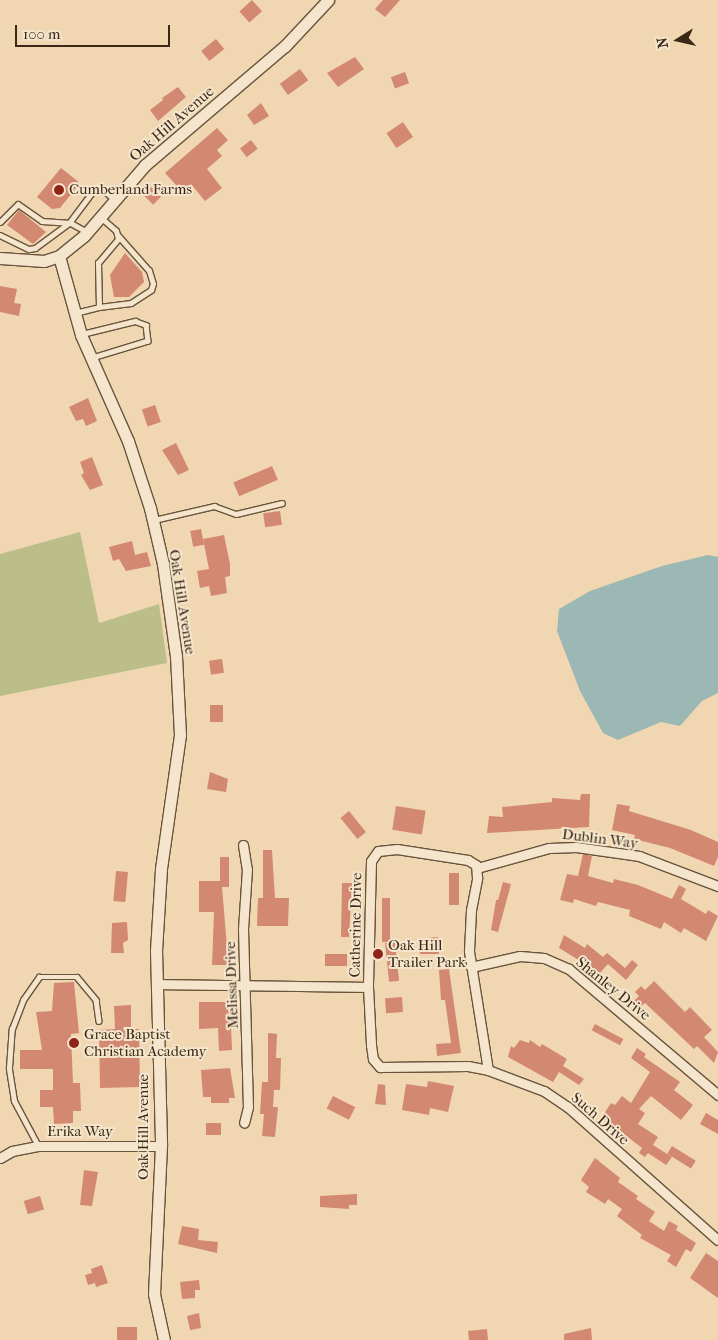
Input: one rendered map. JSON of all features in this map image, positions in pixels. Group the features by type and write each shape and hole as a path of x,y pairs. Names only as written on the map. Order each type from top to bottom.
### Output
{"main road":[{"name":"Oak Hill Avenue","path":"164,1340 154,1294 162,1146 157,984 157,908 180,735 175,648 153,520 128,442 81,334 58,256 87,232 145,165 285,46 328,0"},
{"path":"0,258 26,262 58,256"}],"street":[{"name":"Melissa Drive","path":"243,846 246,869 243,928 248,1107 244,1123"},
{"name":"Dublin Way","path":"477,868 549,848 576,847 639,856 718,886"},
{"name":"Catherine Drive","path":"380,1067 373,1059 368,987 371,861 378,851 396,849 468,860 477,868"},
{"path":"477,868 471,910 472,967 488,1070"},
{"name":"Shanley Drive","path":"472,967 520,956 544,958 569,969 718,1095"},
{"path":"157,984 368,987"},
{"name":"Such Drive","path":"380,1067 468,1066 488,1070 544,1091 568,1107 718,1240"},
{"name":"Erika Way","path":"0,1158 12,1151 38,1146 162,1146"}],"lane":[{"path":"0,235 29,249 35,248 70,223 93,191 101,188 114,199"},
{"path":"0,222 18,204 42,221 70,223 87,232"},
{"path":"74,313 100,307 114,307 140,298 153,284 149,271 99,217"},
{"path":"100,307 96,272 98,263 118,236"},
{"path":"81,334 135,321 146,325 148,342 91,358"},
{"path":"153,520 214,506 236,514 282,503"},
{"path":"38,1146 14,1101 9,1068 12,1029 23,1000 39,977 77,977 96,1000 99,1022"}],"green space":[{"path":"80,532 99,623 159,604 167,663 0,696 0,554"}],"water":[{"path":"708,555 718,557 718,693 702,701 680,726 661,722 618,740 603,733 580,691 557,631 559,609 590,591 662,566"}],"building":[{"path":"252,0 262,11 249,23 239,11"},
{"path":"383,0 400,0 385,17 375,9"},
{"path":"216,39 224,49 209,61 201,51"},
{"path":"355,57 364,69 338,87 327,73"},
{"path":"300,69 308,80 288,95 280,84"},
{"path":"405,72 409,83 395,88 391,77"},
{"path":"178,87 186,97 158,121 150,110 163,100 162,98"},
{"path":"261,103 269,116 254,125 247,115"},
{"path":"403,122 413,137 396,148 386,133"},
{"path":"217,128 228,140 217,150 222,156 207,169 222,188 205,201 191,184 184,190 179,184 177,186 165,173"},
{"path":"251,140 258,149 247,157 240,149"},
{"name":"Cumberland Farms","path":"61,168 80,183 60,208 52,209 37,197"},
{"path":"151,187 161,197 153,205 143,195"},
{"path":"19,210 46,232 33,244 7,225"},
{"path":"125,253 142,272 144,282 129,297 114,297 110,275"},
{"path":"0,286 17,289 14,303 21,304 19,316 0,312"},
{"path":"88,398 97,421 86,426 83,419 76,421 69,407"},
{"path":"155,405 161,422 148,427 142,410"},
{"path":"176,443 189,470 178,475 162,450"},
{"path":"92,457 103,485 90,490 81,475 84,473 80,462"},
{"path":"272,466 278,480 239,496 233,482"},
{"path":"280,511 282,525 265,527 263,513"},
{"path":"201,529 204,545 193,547 190,531"},
{"path":"224,535 230,564 230,576 225,577 227,593 211,596 209,586 200,588 197,571 209,569 203,539"},
{"path":"132,541 135,555 147,552 151,566 126,571 119,559 113,561 109,547"},
{"path":"222,659 224,673 211,675 209,661"},
{"path":"210,705 223,705 223,722 210,722"},
{"path":"210,772 228,779 226,792 207,789"},
{"path":"581,794 590,794 589,827 487,833 489,816 503,817 502,807 552,802 552,798 580,800"},
{"path":"617,804 630,806 629,811 691,830 718,842 718,857 714,866 670,848 634,839 635,835 612,830"},
{"path":"396,806 426,811 422,834 392,830"},
{"path":"349,811 366,832 357,839 340,818"},
{"path":"263,850 272,850 275,898 289,898 288,926 257,926 258,898 263,898"},
{"path":"583,854 592,856 588,876 613,883 614,879 638,885 672,899 679,885 686,889 681,899 706,914 708,910 718,916 706,941 684,928 681,933 664,922 661,929 629,916 630,910 598,902 596,906 574,899 573,903 560,900 567,874 578,876"},
{"path":"220,857 229,857 229,887 222,887 228,959 226,965 212,965 214,912 199,912 199,881 220,881"},
{"path":"116,871 128,872 125,902 113,901"},
{"path":"449,873 459,873 459,905 449,905"},
{"path":"503,882 511,884 498,932 491,930 496,900 498,900"},
{"path":"342,883 352,883 349,937 341,937"},
{"path":"382,898 390,898 390,942 382,942"},
{"path":"127,922 128,940 123,943 124,953 111,953 112,923"},
{"path":"564,935 585,948 587,944 603,957 607,953 625,968 632,960 638,965 626,980 608,964 600,973 559,948"},
{"path":"438,937 439,954 420,954 418,939"},
{"path":"395,942 399,981 389,982 385,943"},
{"path":"325,954 347,954 347,966 325,966"},
{"path":"449,969 461,1053 437,1056 436,1044 451,1043 445,1000 441,1000 439,970"},
{"path":"654,981 685,1012 690,1007 712,1030 704,1037 718,1052 714,1063 697,1046 694,1049 645,1003 640,1007 634,1001 639,996 635,992 641,986 645,990"},
{"path":"74,982 79,1033 71,1034 73,1083 80,1083 81,1111 73,1111 73,1123 54,1124 53,1107 40,1107 40,1090 53,1090 53,1069 20,1069 20,1050 42,1050 36,1012 52,1011 54,983"},
{"path":"402,997 403,1012 386,1013 385,998"},
{"path":"199,1002 230,1002 232,1050 219,1051 218,1028 199,1029"},
{"path":"131,1005 131,1029 139,1029 140,1087 100,1088 99,1030 115,1029 114,1006"},
{"path":"595,1024 623,1039 620,1045 592,1030"},
{"path":"268,1033 277,1034 276,1058 281,1058 280,1090 274,1090 273,1107 278,1107 275,1137 262,1136 264,1114 260,1114 262,1082 268,1082"},
{"path":"520,1040 529,1043 530,1040 540,1047 542,1044 567,1059 563,1066 584,1079 579,1085 559,1072 553,1082 508,1057 511,1046 514,1048"},
{"path":"637,1048 646,1054 644,1057 680,1082 674,1090 693,1105 681,1120 651,1096 639,1109 645,1113 638,1124 658,1137 653,1145 672,1157 666,1165 648,1153 645,1157 639,1153 642,1148 602,1117 611,1103 615,1105 622,1096 631,1103 650,1072 631,1058"},
{"path":"230,1068 235,1098 229,1098 229,1103 211,1103 211,1097 203,1097 201,1070"},
{"path":"428,1081 454,1086 448,1112 430,1108 429,1115 402,1110 406,1084 427,1087"},
{"path":"378,1084 385,1085 386,1105 375,1104"},
{"path":"333,1096 355,1107 349,1120 327,1108"},
{"path":"706,1113 718,1120 718,1134 700,1124"},
{"path":"206,1123 221,1123 221,1135 206,1135"},
{"path":"672,1146 696,1161 691,1168 667,1154"},
{"path":"595,1158 620,1178 618,1182 638,1196 636,1199 655,1212 649,1221 664,1231 669,1221 678,1226 676,1230 696,1243 691,1252 686,1249 676,1267 667,1261 671,1255 640,1238 642,1235 617,1216 622,1209 608,1199 605,1204 586,1192 589,1187 581,1180"},
{"path":"84,1170 98,1172 92,1206 80,1205"},
{"path":"357,1194 357,1205 349,1205 349,1209 320,1207 320,1196"},
{"path":"40,1196 44,1209 28,1214 24,1201"},
{"path":"182,1226 199,1229 198,1240 218,1242 217,1253 178,1244"},
{"path":"706,1253 718,1261 718,1298 690,1278"},
{"path":"102,1265 108,1283 96,1287 95,1283 88,1285 85,1275 92,1273 91,1269"},
{"path":"199,1280 200,1290 195,1290 195,1298 182,1299 180,1282"},
{"path":"199,1313 201,1328 190,1330 187,1316"},
{"path":"117,1327 137,1327 137,1340 117,1340"},
{"path":"591,1328 592,1340 564,1340 564,1334"},
{"path":"487,1329 488,1340 469,1340 468,1331"}],"place":[{"name":"Cumberland Farms","path":"59,190"},
{"name":"Oak Hill Trailer Park","path":"378,954"},
{"name":"Grace Baptist Christian Academy","path":"74,1043"}]}
